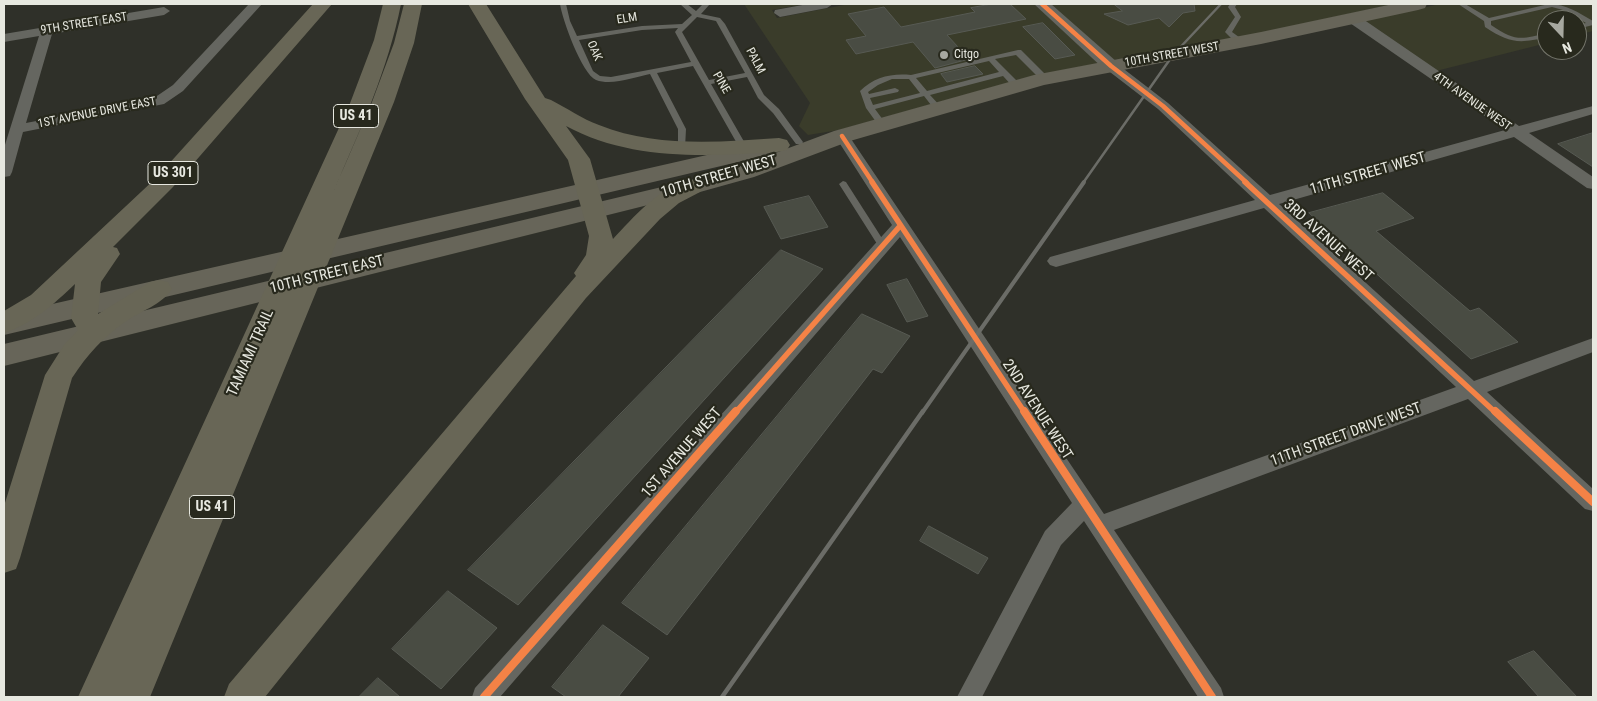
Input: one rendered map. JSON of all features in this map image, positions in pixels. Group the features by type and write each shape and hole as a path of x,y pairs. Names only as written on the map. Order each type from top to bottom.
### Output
{"highway":[{"name":"US 301","path":"4,324 40,302 165,182 323,4"},
{"name":"TAMIAMI TRAIL","path":"132,697 278,320 308,224 360,106 384,40 392,4"},
{"name":"TAMIAMI TRAIL","path":"96,697 278,320 334,218 396,69 413,4"},
{"path":"477,4 536,99 579,160 601,236 598,255 577,291"},
{"path":"536,99 576,122 609,136 660,146 745,150"},
{"path":"4,558 59,375 76,350 89,320 88,281 165,182"},
{"path":"242,697 577,291 652,213 671,198 692,187"},
{"path":"89,320 122,310 159,289"}],"main road":[{"name":"10TH STREET WEST","path":"590,200 692,187 746,172 842,136 882,124 931,101 1011,79 1045,79 1240,42 1418,4"},
{"name":"10TH STREET WEST","path":"590,200 745,150 842,136"},
{"name":"10TH STREET EAST","path":"159,289 590,200"},
{"name":"10TH STREET EAST","path":"4,355 89,320 590,200"},
{"name":"10TH STREET EAST","path":"4,324 89,320"}],"street":[{"name":"1ST AVENUE DRIVE EAST","path":"17,129 159,101 178,88 256,4"},
{"path":"780,13 827,4"},
{"name":"3RD AVENUE WEST","path":"1042,4 1111,66 1164,106 1593,502"},
{"name":"9TH STREET EAST","path":"4,38 164,11"},
{"name":"4TH AVENUE WEST","path":"1352,18 1593,184"},
{"path":"4,172 47,30"},
{"name":"11TH STREET WEST","path":"1056,261 1593,110"},
{"name":"2ND AVENUE WEST","path":"842,136 1212,697"},
{"name":"1ST AVENUE WEST","path":"484,697 900,226"},
{"name":"11TH STREET DRIVE WEST","path":"1098,526 1593,346"},
{"path":"969,697 1053,538 1085,505"}],"lane":[{"name":"OAK","path":"574,4 563,5 590,72 598,78 611,79 696,64"},
{"path":"683,4 696,15"},
{"path":"682,26 707,4"},
{"path":"1234,4 1231,6 1238,17 1228,32 1240,42"},
{"path":"1461,4 1488,20 1552,5 1565,8 1593,23"},
{"name":"PALM","path":"696,15 718,19 724,25 761,96 776,111 789,143"},
{"path":"1488,20 1487,26 1510,40 1524,41 1537,38"},
{"name":"ELM","path":"576,38 642,28 682,26"},
{"name":"PINE","path":"682,26 678,32 745,150"},
{"path":"882,124 870,108 864,91 880,80 896,76 911,77 946,72 973,66 990,58 1018,52 1045,79"},
{"path":"990,58 1011,79"},
{"path":"653,72 682,129 681,148"},
{"path":"708,83 750,74"},
{"path":"870,108 931,101 956,83 983,76 1011,79"},
{"path":"911,77 931,101"},
{"path":"906,88 918,85"},
{"path":"866,97 896,90"},
{"path":"843,184 882,245"}],"shaded area":[{"path":"744,4 806,4 772,10 777,18 849,4 1034,4 1100,63 1037,75 839,130 808,135 799,126 810,103"},
{"path":"1049,4 1394,4 1256,34 1113,60"},
{"path":"1440,4 1593,4 1593,31 1587,32 1587,10 1537,10 1537,46 1436,71 1363,21"}],"building":[{"path":"992,4 1010,4 1026,19 947,35 969,59 935,68 913,42 856,54 846,40 866,36 848,14 884,7 901,27 975,12 971,8"},
{"path":"1114,4 1194,4 1195,11 1183,13 1169,27 1159,18 1128,25 1104,14 1122,11"},
{"path":"1043,23 1075,55 1055,59 1023,27"},
{"path":"975,66 983,74 947,82 941,74"},
{"path":"1593,133 1593,167 1558,144"},
{"path":"1383,193 1414,218 1376,231 1470,311 1479,308 1518,342 1471,359 1309,213"},
{"path":"809,196 828,227 781,239 764,207"},
{"path":"781,250 823,269 518,605 468,570"},
{"path":"907,279 928,316 907,322 887,285"},
{"path":"862,314 910,336 882,373 873,369 667,635 622,603"},
{"path":"929,526 988,558 978,574 920,541"},
{"path":"448,591 497,628 441,689 392,649"},
{"path":"603,625 649,658 618,697 566,697 552,687"},
{"path":"1534,651 1577,697 1539,697 1508,662"},
{"path":"378,678 400,697 359,697"}],"railway":[{"path":"1083,183 1173,55 1221,4"},
{"path":"922,413 1084,182"},
{"path":"722,697 923,411"}],"cycle path":[{"path":"1042,4 1111,66 1163,106 1593,502"},
{"path":"842,136 1212,697"},
{"path":"484,697 900,226"}],"place":[{"name":"Citgo","path":"944,55"}]}
